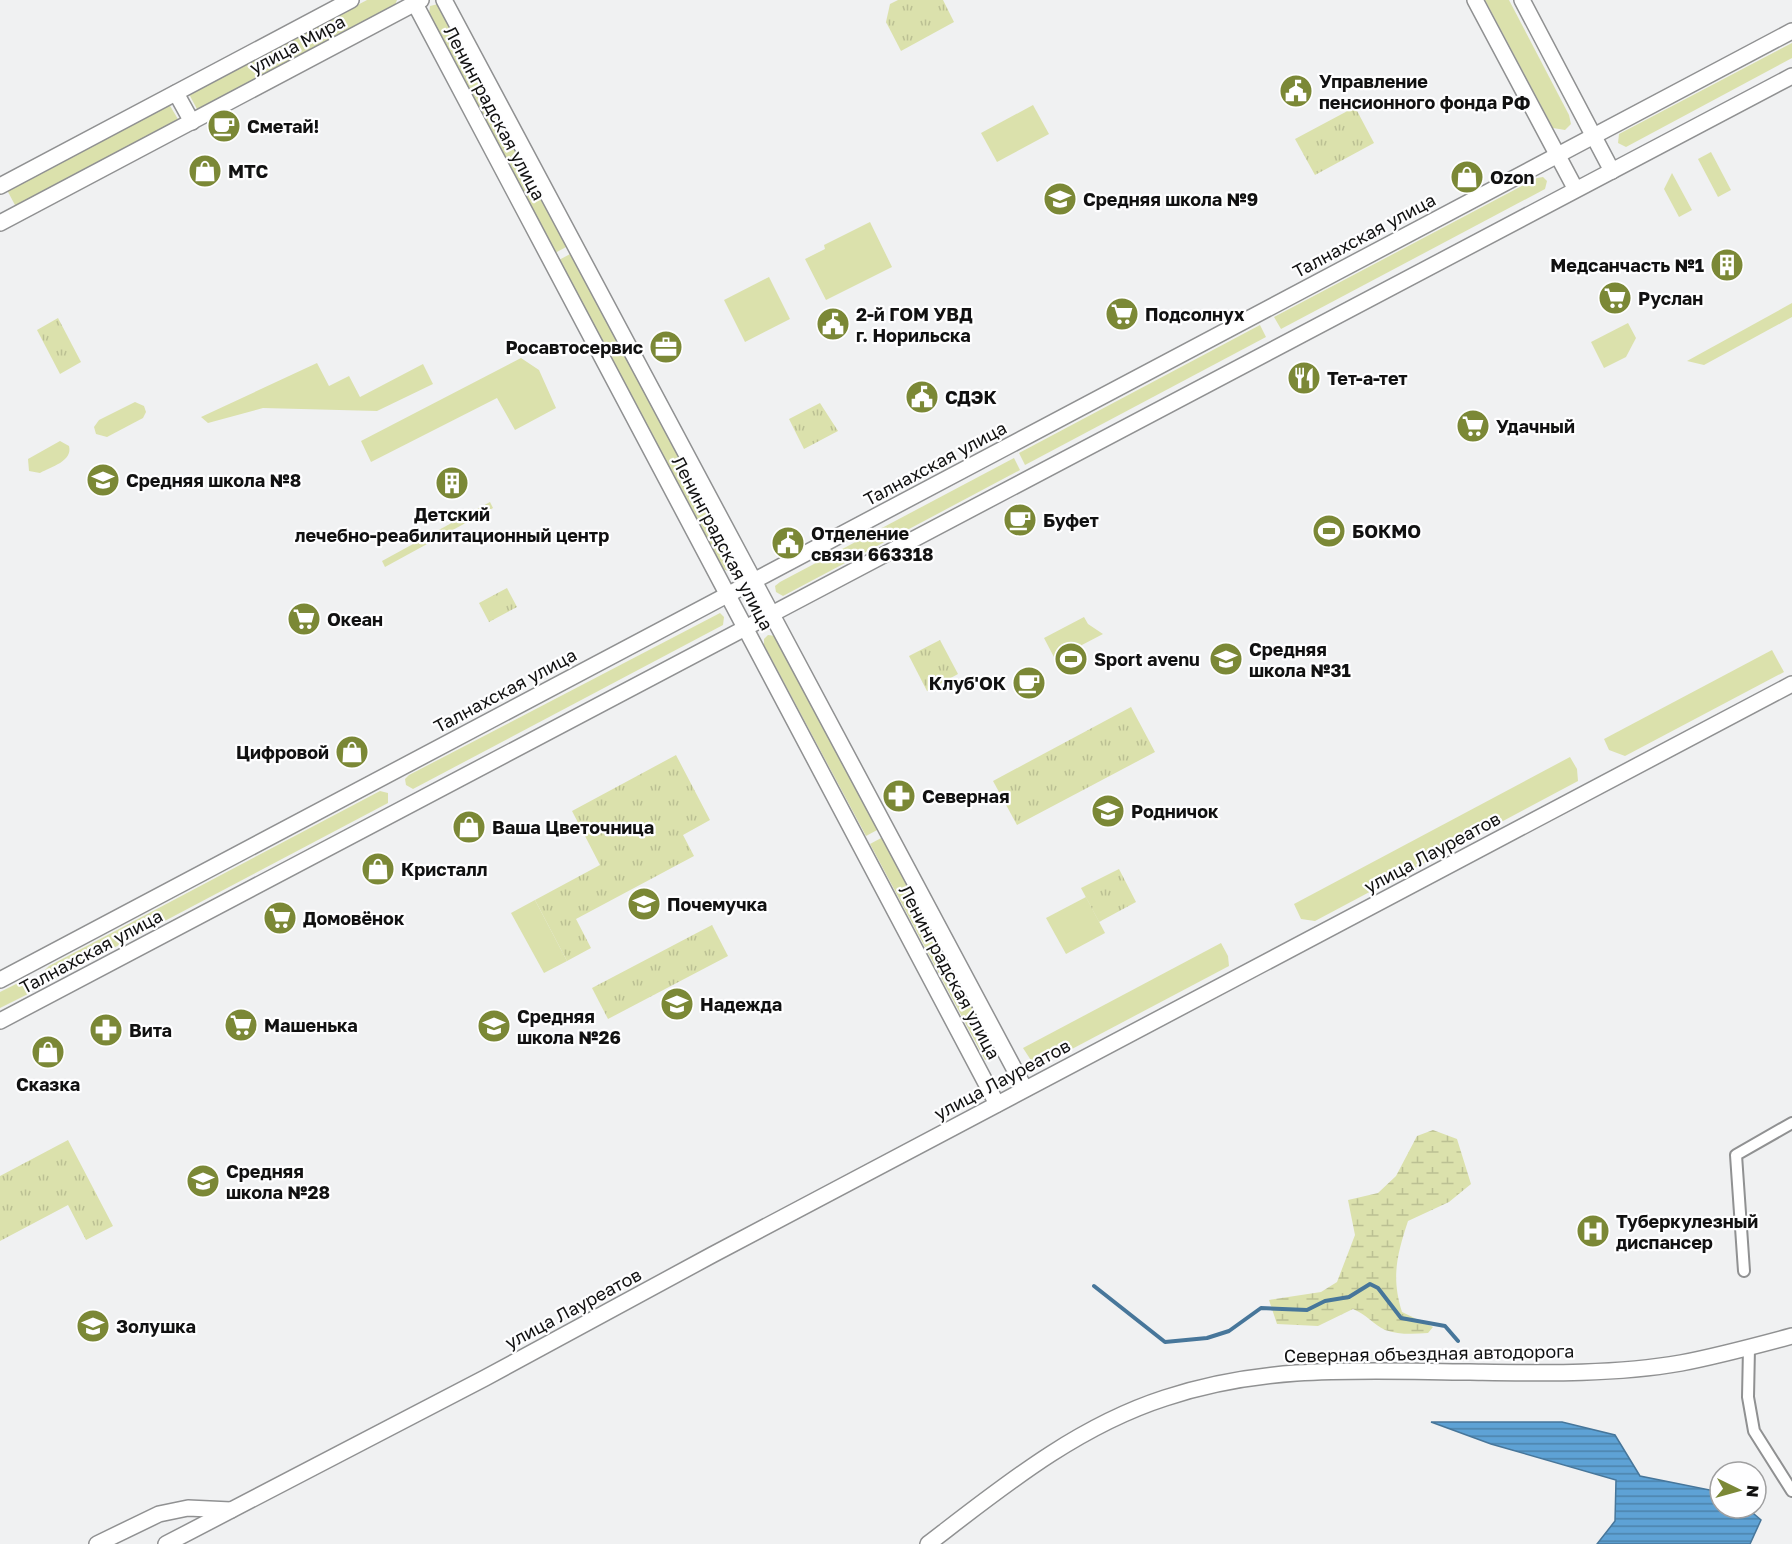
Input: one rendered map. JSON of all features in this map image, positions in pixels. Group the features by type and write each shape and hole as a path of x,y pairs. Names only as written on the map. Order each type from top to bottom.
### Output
{"street":[{"name":"улица Мира","path":"0,186 351,0"},
{"name":"Ленинградская улица","path":"444,0 1025,1089"},
{"path":"1475,0 1575,188"},
{"path":"1522,0 1612,171"},
{"name":"улица Мира","path":"0,223 416,1"},
{"name":"Ленинградская улица","path":"416,1 998,1104"},
{"name":"Талнахская улица","path":"0,980 1792,32"},
{"name":"Талнахская улица","path":"0,1021 1575,188 1612,171 1792,76"},
{"path":"176,93 192,122"},
{"name":"улица Лауреатов","path":"166,1544 485,1378 1025,1089 1792,684"},
{"path":"1744,1271 1736,1155 1792,1123"},
{"name":"Северная объездная автодорога","path":"928,1544 1024,1470 1069,1442 1163,1398 1211,1384 1301,1370 1471,1372 1618,1368 1679,1363 1792,1336"},
{"path":"1749,1348 1748,1397 1754,1431 1792,1491"},
{"path":"97,1544 159,1514 188,1508 231,1510"}],"green space":[{"path":"367,0 397,0 395,5 198,111 189,94"},
{"path":"898,0 943,0 954,22 901,51 886,22 890,4"},
{"path":"1485,0 1509,0 1569,115 1571,124 1565,130 1553,128"},
{"path":"438,4 568,246 555,253 429,15 430,6"},
{"path":"1792,43 1792,58 1626,147 1618,143 1619,134"},
{"path":"169,104 179,121 16,207 7,190"},
{"path":"1033,105 1049,134 997,162 981,133"},
{"path":"1355,107 1374,143 1315,175 1295,139"},
{"path":"1711,152 1731,190 1718,197 1698,159"},
{"path":"1672,173 1692,210 1679,217 1664,189"},
{"path":"1543,177 1547,181 1545,189 1281,329 1274,317 1537,178"},
{"path":"870,222 892,267 826,300 805,259 825,249 824,245"},
{"path":"572,253 735,562 732,572 722,569 559,260"},
{"path":"769,277 790,319 745,342 724,300"},
{"path":"1792,303 1792,317 1704,365 1687,361"},
{"path":"58,318 81,362 60,374 37,330"},
{"path":"1628,323 1636,338 1626,357 1604,368 1591,342"},
{"path":"1260,325 1266,337 1025,465 1019,453"},
{"path":"521,358 539,370 556,408 515,430 497,398 371,462 361,441"},
{"path":"317,363 329,386 349,376 360,397 423,364 433,384 377,411 263,408 208,423 201,417"},
{"path":"135,402 144,406 146,412 143,418 107,437 96,434 94,427 99,420"},
{"path":"820,403 838,431 804,449 789,419"},
{"path":"60,441 69,446 68,456 64,460 40,473 29,471 28,459"},
{"path":"1014,458 1020,470 783,596 776,592 775,586 780,582"},
{"path":"490,502 493,508 385,567 382,561"},
{"path":"507,588 517,607 489,622 479,603"},
{"path":"720,613 724,617 723,625 413,789 406,785 405,779 409,775"},
{"path":"1084,617 1088,624 1103,634 1055,659 1044,638"},
{"path":"768,635 776,636 879,829 866,836 764,645 764,639"},
{"path":"940,640 958,674 927,691 909,656"},
{"path":"1772,650 1784,672 1625,756 1609,750 1604,739"},
{"path":"1131,707 1155,752 1017,825 993,781"},
{"path":"676,755 710,820 683,835 694,856 576,919 591,948 567,961 535,900 600,865 572,811"},
{"path":"1570,757 1577,769 1578,781 1315,921 1301,919 1294,904"},
{"path":"380,791 388,793 388,803 53,980 46,976 45,970 49,966"},
{"path":"883,837 998,1053 985,1060 870,844"},
{"path":"1119,869 1136,902 1099,922 1081,888"},
{"path":"1086,897 1105,933 1066,954 1046,918"},
{"path":"535,900 567,961 544,973 511,913"},
{"path":"712,925 728,956 608,1019 592,988"},
{"path":"1221,943 1228,956 1229,966 1036,1068 1023,1048"},
{"path":"22,981 29,986 28,994 0,1008 0,992"},
{"path":"1433,1130 1457,1139 1471,1184 1449,1202 1408,1221 1401,1245 1396,1277 1402,1312 1433,1327 1428,1333 1390,1332 1353,1309 1318,1326 1277,1324 1269,1300 1321,1292 1337,1282 1355,1235 1348,1200 1378,1193 1396,1176 1417,1136"},
{"path":"68,1140 113,1226 86,1240 68,1205 0,1241 0,1176"}],"water":[{"path":"1431,1422 1562,1422 1615,1435 1640,1476 1708,1490 1708,1520 1761,1520 1750,1544 1597,1544 1615,1521 1616,1480 1491,1444"}],"waterway":[{"path":"1094,1286 1165,1342 1207,1338 1229,1331 1261,1308 1307,1310 1325,1301 1349,1297 1370,1284 1378,1288 1401,1318 1445,1326 1458,1341"}],"place":[{"name":"Управление пенсионного фонда РФ","path":"1296,91"},
{"name":"Сметай!","path":"224,126"},
{"name":"МТС","path":"205,171"},
{"name":"Ozon","path":"1467,177"},
{"name":"Средняя школа №9","path":"1060,199"},
{"name":"Медсанчасть №1","path":"1727,265"},
{"name":"Руслан","path":"1615,298"},
{"name":"Подсолнух","path":"1122,314"},
{"name":"2-й ГОМ УВД г. Норильска","path":"833,324"},
{"name":"Росавтосервис","path":"666,347"},
{"name":"Тет-а-тет","path":"1304,378"},
{"name":"СДЭК","path":"922,397"},
{"name":"Удачный","path":"1473,426"},
{"name":"Средняя школа №8","path":"103,480"},
{"name":"Детский лечебно-реабилитационный центр","path":"452,483"},
{"name":"Буфет","path":"1020,520"},
{"name":"БОКМО","path":"1329,531"},
{"name":"Отделение связи 663318","path":"788,543"},
{"name":"Океан","path":"304,619"},
{"name":"Sport avenu","path":"1071,659"},
{"name":"Средняя школа №31","path":"1226,659"},
{"name":"Клуб'ОК","path":"1029,683"},
{"name":"Цифровой","path":"352,752"},
{"name":"Северная","path":"899,796"},
{"name":"Родничок","path":"1108,811"},
{"name":"Ваша Цветочница","path":"469,827"},
{"name":"Кристалл","path":"378,869"},
{"name":"Почемучка","path":"644,904"},
{"name":"Домовёнок","path":"280,918"},
{"name":"Надежда","path":"677,1004"},
{"name":"Машенька","path":"241,1025"},
{"name":"Средняя школа №26","path":"494,1026"},
{"name":"Вита","path":"106,1030"},
{"name":"Сказка","path":"48,1052"},
{"name":"Средняя школа №28","path":"203,1181"},
{"name":"Туберкулезный диспансер","path":"1593,1231"},
{"name":"Золушка","path":"93,1326"}]}
